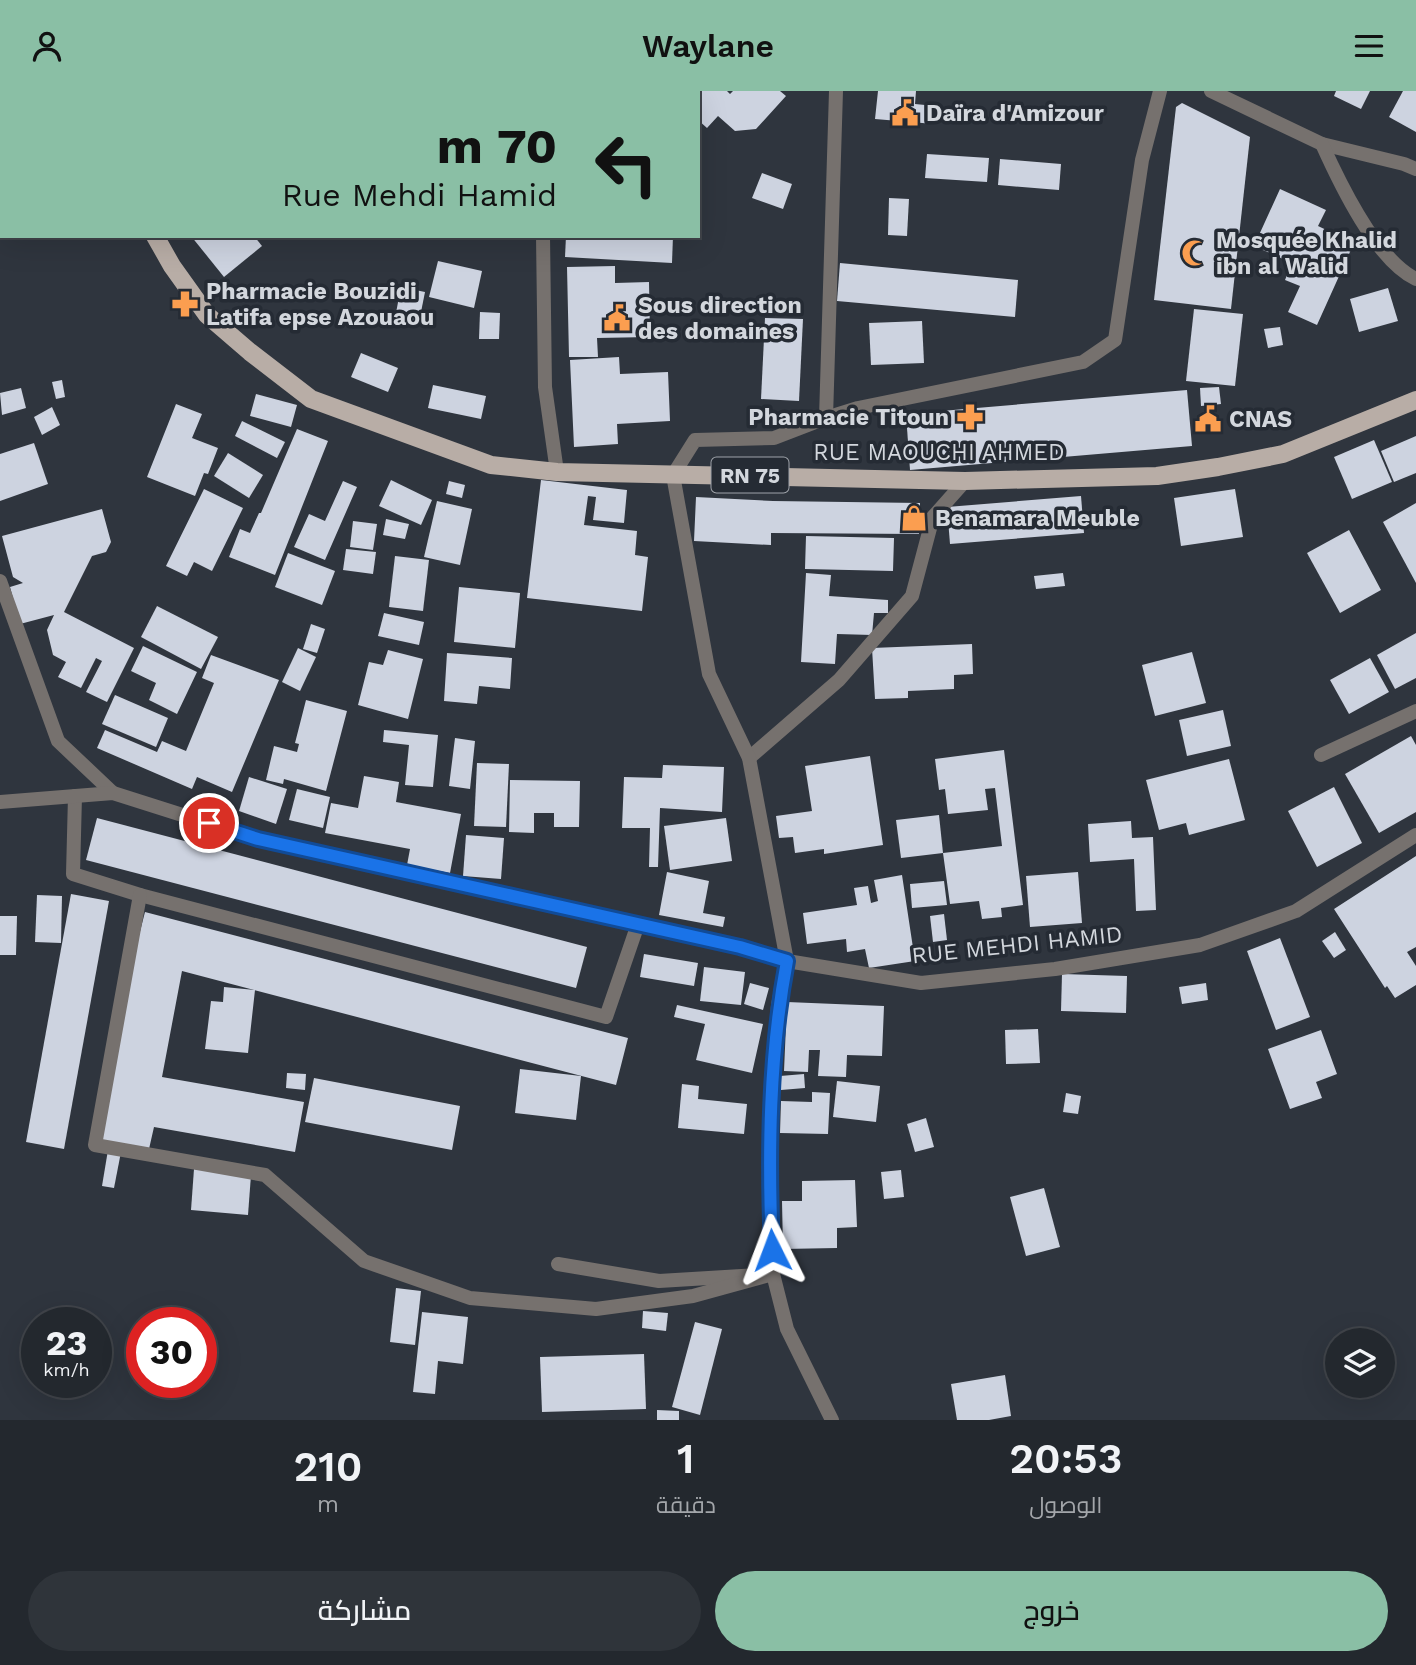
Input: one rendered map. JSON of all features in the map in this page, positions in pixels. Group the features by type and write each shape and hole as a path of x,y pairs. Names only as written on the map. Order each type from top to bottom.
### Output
{"main road":[{"name":"RUE MAOUCHI AHMED","path":"156,238 172,266 207,315 312,399 491,465 557,472 965,481 1157,475 1218,467 1283,454 1416,400"}],"street":[{"path":"826,418 836,91"},
{"path":"832,1420 787,1329 773,1274 770,1120 778,1005 787,961 749,758 709,674 673,475 695,440 774,438 858,408 1083,362 1115,340 1142,160 1160,91"},
{"path":"1211,91 1322,144 1416,169"},
{"path":"1322,144 1339,182 1373,237 1393,261 1416,279"},
{"path":"543,238 541,267 545,387 557,472"},
{"path":"749,758 839,680 912,596 933,517 965,481"},
{"path":"0,581 58,741 113,793"},
{"path":"1321,755 1416,711"},
{"path":"0,802 113,793"},
{"name":"RUE MEHDI HAMID","path":"113,793 258,839 740,947 787,961 921,983 1055,969 1200,945 1296,911 1416,835"},
{"path":"75,796 73,874 141,895 607,1017 638,924"},
{"path":"141,895 95,1145 265,1175 364,1261 470,1298 596,1309 693,1296 773,1274"},
{"path":"558,1264 659,1281 773,1274"}],"building":[{"path":"700,91 727,91 730,94 733,91 780,91 786,96 756,129 735,131 718,116 707,128 700,122"},
{"name":"Daïra d'Amizour","path":"878,91 916,91 915,104 935,106 934,124 875,119"},
{"path":"1336,91 1370,91 1361,109 1334,96"},
{"path":"1403,91 1416,91 1416,132 1389,117"},
{"path":"1182,103 1250,137 1231,309 1154,300 1176,107"},
{"path":"927,154 989,158 987,182 925,178"},
{"path":"1000,159 1061,164 1059,190 998,185"},
{"path":"762,173 792,184 783,209 752,198"},
{"path":"1280,189 1326,210 1318,226 1354,243 1317,325 1288,312 1300,286 1285,280 1292,263 1254,246"},
{"path":"889,198 909,199 907,236 888,235"},
{"path":"193,238 256,238 262,246 224,277"},
{"path":"566,238 673,238 672,263 565,257"},
{"path":"438,261 482,271 474,308 429,297"},
{"path":"840,263 1018,280 1015,317 837,301"},
{"path":"615,266 615,283 649,282 650,337 597,338 598,357 569,357 567,267"},
{"path":"401,287 425,292 418,327 394,323"},
{"path":"1388,288 1398,321 1359,332 1350,299"},
{"path":"1194,309 1243,314 1235,386 1186,381"},
{"path":"480,312 500,313 499,339 479,339"},
{"path":"765,318 803,319 799,401 761,399"},
{"path":"922,321 924,363 871,365 869,323"},
{"path":"1280,327 1283,345 1268,348 1264,329"},
{"path":"361,353 398,368 388,392 351,377"},
{"path":"619,357 620,374 668,372 670,421 617,424 618,444 574,447 570,360"},
{"path":"62,380 65,397 56,399 52,382"},
{"path":"433,385 486,396 481,419 428,408"},
{"path":"1219,387 1221,404 1201,406 1200,388"},
{"path":"21,388 26,408 2,415 0,393"},
{"path":"1187,390 1192,446 910,470 906,414"},
{"path":"256,394 297,405 291,427 250,416"},
{"path":"176,404 202,414 192,438 218,448 208,474 204,473 195,496 147,477"},
{"path":"52,407 60,425 42,435 34,417"},
{"path":"242,421 285,442 277,458 235,436"},
{"path":"297,429 328,441 275,575 229,557 240,529 250,533 261,513"},
{"path":"1416,436 1416,473 1394,482 1381,451"},
{"path":"1374,440 1392,482 1352,499 1334,457"},
{"path":"34,443 48,484 0,501 0,454"},
{"path":"228,453 263,475 249,498 214,476"},
{"path":"391,480 432,500 421,525 379,506"},
{"path":"541,480 627,490 624,523 593,520 596,497 588,496 584,525 637,531 635,555 648,557 642,611 527,598"},
{"path":"343,481 357,487 325,560 294,547 309,514 325,521"},
{"path":"449,481 465,485 462,498 446,494"},
{"path":"204,489 243,508 212,571 194,562 187,576 166,566"},
{"path":"1235,489 1243,537 1181,546 1174,498"},
{"path":"1081,496 1084,533 950,544 947,507"},
{"path":"696,497 920,503 919,534 771,533 771,545 694,541"},
{"path":"437,501 472,509 460,565 424,557"},
{"path":"1416,503 1416,583 1383,522"},
{"path":"102,509 111,542 106,552 92,556 64,612 134,648 107,702 86,692 102,661 96,658 81,688 58,677 66,662 53,655 47,630 54,615 20,624 10,587 23,583 13,577 2,536"},
{"path":"386,519 409,524 405,539 383,535"},
{"path":"353,521 377,524 373,550 350,547"},
{"path":"1349,530 1381,590 1340,613 1307,553"},
{"path":"806,536 894,538 893,571 805,569"},
{"path":"346,549 376,552 373,574 343,570"},
{"path":"288,553 335,571 322,605 275,587"},
{"path":"395,556 429,560 423,611 389,607"},
{"path":"806,573 831,575 829,596 888,600 888,613 874,613 872,635 837,634 835,664 801,662"},
{"path":"1063,573 1065,586 1036,589 1034,576"},
{"path":"459,587 520,593 515,648 454,642"},
{"path":"157,606 218,637 201,669 141,637"},
{"path":"384,613 424,622 419,645 378,636"},
{"path":"311,624 325,629 317,653 303,649"},
{"path":"1416,633 1416,678 1395,689 1377,655"},
{"path":"972,644 973,674 954,675 954,689 908,691 908,698 875,699 872,648"},
{"path":"143,646 197,672 177,714 149,700 156,683 131,671"},
{"path":"298,648 316,657 300,691 282,682"},
{"path":"388,650 423,659 408,719 358,705 369,662 383,665"},
{"path":"1192,652 1206,703 1155,716 1142,665"},
{"path":"447,653 512,658 510,689 479,686 477,704 444,701"},
{"path":"211,655 279,680 232,792 197,777 192,789 97,748 105,730 157,752 162,741 186,751 214,683 202,678"},
{"path":"1370,658 1389,692 1349,714 1330,680"},
{"path":"115,695 168,718 156,747 102,724"},
{"path":"306,700 347,711 326,791 284,779 283,784 266,780 274,746 297,752 299,744 295,743"},
{"path":"1223,710 1231,746 1187,756 1179,720"},
{"path":"384,730 438,735 433,787 405,785 409,745 383,742"},
{"path":"1411,736 1416,745 1416,812 1379,833 1345,774"},
{"path":"455,738 475,741 470,789 449,786"},
{"path":"1004,750 1023,905 1001,908 1002,917 982,919 979,901 950,904 943,853 1002,846 995,788 985,789 988,810 948,814 945,789 939,790 935,759"},
{"path":"870,756 883,845 824,854 824,849 795,853 793,837 779,838 776,816 812,811 805,766"},
{"path":"1229,759 1245,820 1189,835 1186,823 1159,830 1146,780"},
{"path":"477,763 509,764 506,827 474,826"},
{"path":"663,765 724,767 722,812 660,808 658,867 649,867 650,828 622,828 624,777 662,778"},
{"path":"364,776 399,782 396,802 461,814 450,873 407,865 410,849 325,833 331,803 358,808"},
{"path":"249,777 287,789 276,824 239,811"},
{"path":"510,780 580,781 579,827 554,827 554,813 534,813 534,833 509,832"},
{"path":"1334,787 1362,843 1317,867 1288,811"},
{"path":"297,789 330,797 323,828 289,820"},
{"path":"939,815 943,853 901,858 896,820"},
{"path":"97,818 587,947 576,988 86,860"},
{"path":"726,818 732,861 670,870 664,826"},
{"path":"1131,821 1132,838 1153,837 1156,910 1136,911 1134,859 1090,862 1088,824"},
{"path":"466,835 504,838 501,879 463,876"},
{"path":"1416,856 1416,947 1407,952 1416,966 1416,985 1395,998 1387,986 1385,988 1334,909"},
{"path":"667,872 709,881 703,913 725,917 723,927 659,915"},
{"path":"1078,872 1082,923 1030,927 1026,876"},
{"path":"902,875 915,961 869,968 865,949 847,952 846,939 807,944 803,913 857,905 854,888 868,886 871,903 878,901 874,880"},
{"path":"944,881 947,905 912,908 910,884"},
{"path":"71,894 109,901 64,1149 26,1142"},
{"path":"37,895 62,896 61,943 35,942"},
{"path":"145,912 628,1038 616,1085 182,971 162,1077 304,1102 295,1152 154,1127 149,1149 101,1141 133,959"},
{"path":"944,914 947,940 933,942 930,916"},
{"path":"0,916 17,916 16,955 0,955"},
{"path":"1335,932 1346,950 1334,958 1322,941"},
{"path":"1280,938 1310,1017 1276,1030 1247,951"},
{"path":"644,954 698,963 694,986 640,977"},
{"path":"704,967 745,972 741,1005 700,1001"},
{"path":"1062,974 1127,976 1126,1013 1061,1011"},
{"path":"750,983 769,988 763,1010 744,1004"},
{"path":"1206,983 1208,1000 1182,1004 1179,987"},
{"path":"224,987 255,990 248,1053 205,1049 211,1001 223,1002"},
{"path":"787,1002 884,1006 882,1056 847,1055 846,1077 818,1076 820,1050 809,1050 808,1072 784,1071"},
{"path":"677,1005 763,1024 752,1073 696,1060 705,1024 674,1017"},
{"path":"1038,1029 1040,1063 1006,1064 1005,1030"},
{"path":"1321,1030 1337,1074 1316,1082 1322,1098 1290,1109 1268,1049"},
{"path":"520,1069 581,1076 576,1120 515,1113"},
{"path":"287,1073 306,1074 305,1090 286,1088"},
{"path":"804,1074 805,1088 781,1090 780,1076"},
{"path":"314,1078 460,1106 452,1150 305,1122"},
{"path":"837,1081 880,1086 876,1122 833,1117"},
{"path":"682,1084 699,1086 698,1099 747,1104 744,1134 678,1128"},
{"path":"812,1092 830,1093 828,1134 780,1133 781,1101 812,1102"},
{"path":"1066,1093 1081,1096 1078,1114 1063,1112"},
{"path":"926,1118 934,1147 915,1152 907,1124"},
{"path":"108,1150 121,1152 114,1188 102,1186"},
{"path":"194,1169 251,1175 248,1215 191,1210"},
{"path":"901,1170 904,1197 884,1199 881,1172"},
{"path":"855,1180 857,1227 837,1228 837,1248 783,1249 782,1201 802,1201 802,1181"},
{"path":"1044,1188 1060,1247 1026,1256 1010,1197"},
{"path":"396,1288 421,1291 415,1345 390,1342"},
{"path":"643,1311 668,1313 666,1331 642,1328"},
{"path":"422,1312 468,1317 463,1364 438,1361 435,1394 413,1392"},
{"path":"695,1322 722,1329 700,1415 672,1407"},
{"path":"644,1354 646,1409 542,1412 540,1357"},
{"path":"1005,1375 1011,1416 989,1420 957,1420 951,1384"},
{"path":"657,1410 679,1411 679,1420 657,1420"}],"place":[{"name":"Daïra d'Amizour","path":"905,113"},
{"name":"Mosquée Khalid ibn al Walid","path":"1195,253"},
{"name":"Pharmacie Bouzidi Latifa epse Azouaou","path":"185,304"},
{"name":"Sous direction des domaines","path":"617,318"},
{"name":"Pharmacie Titoun","path":"970,417"},
{"name":"CNAS","path":"1208,419"},
{"name":"Benamara Meuble","path":"914,518"}],"route":[{"path":"209,823 258,839 740,947 787,961 778,1005 770,1120 772,1250"}]}
